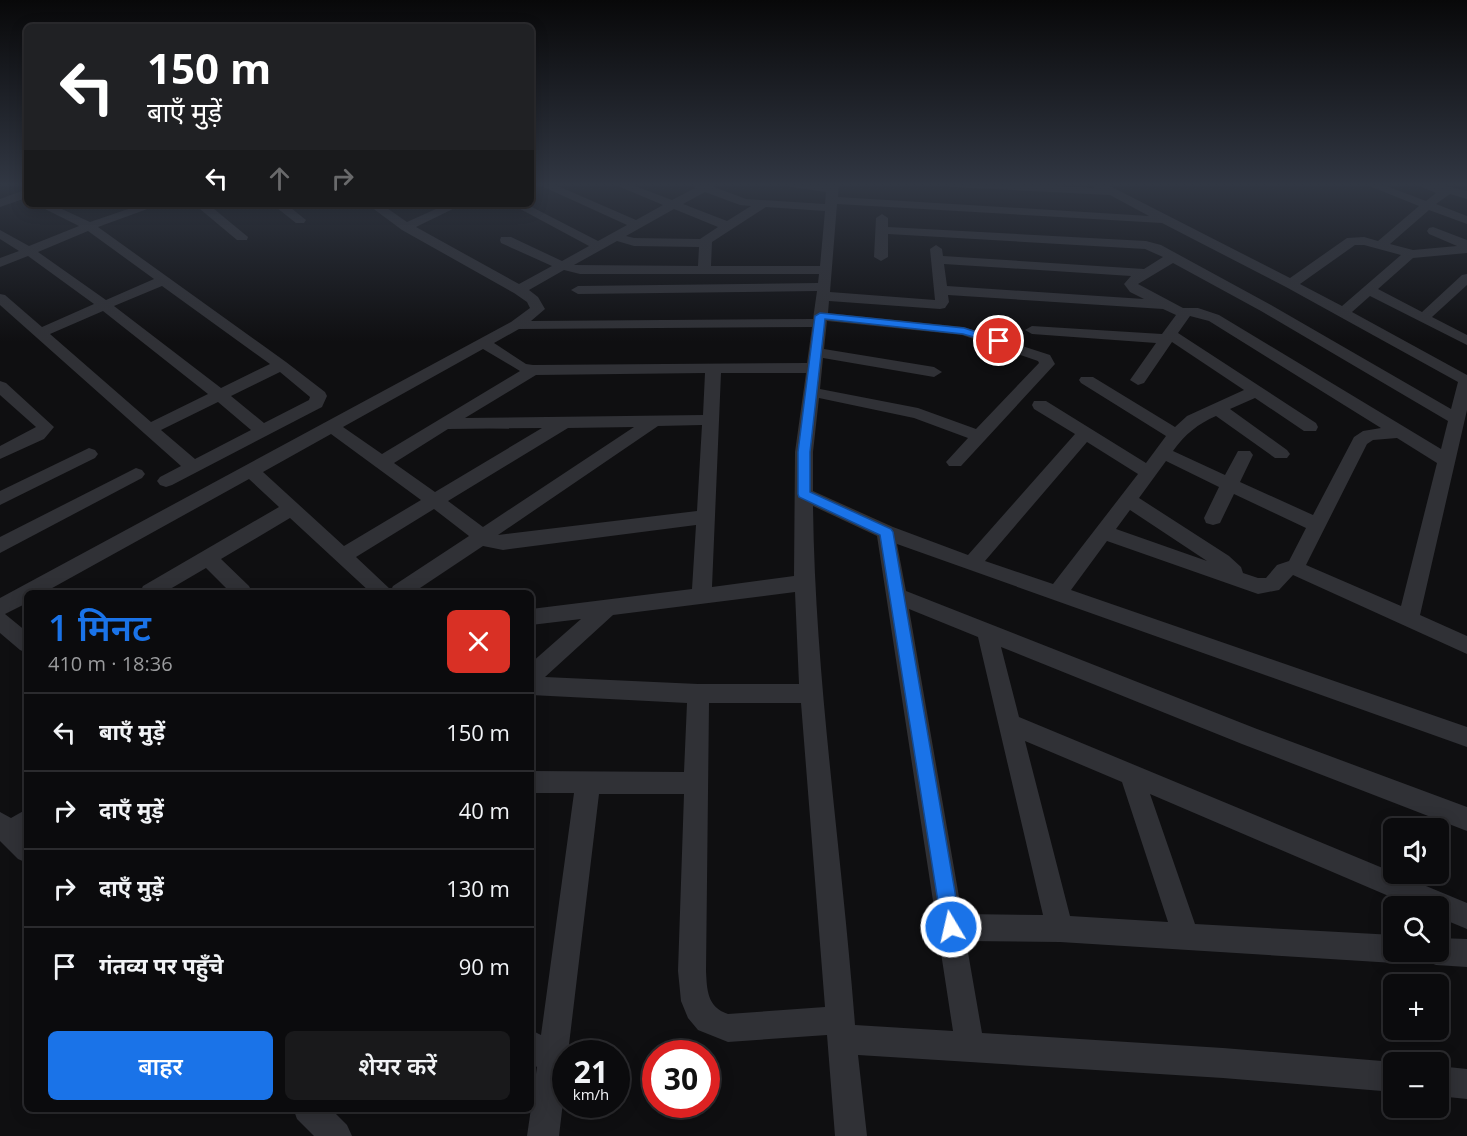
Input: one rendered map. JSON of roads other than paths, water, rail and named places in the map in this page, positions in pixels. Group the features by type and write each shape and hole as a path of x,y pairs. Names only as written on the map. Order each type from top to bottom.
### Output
{"street":[{"path":"4,236 29,250 104,306 221,395 262,431"},
{"path":"0,263 64,236"},
{"path":"103,236 281,365 317,394 319,399 316,403 166,481"},
{"path":"33,590 516,325 538,309 536,304 519,290 422,236"},
{"path":"579,236 598,246"},
{"path":"704,270 704,243 712,236"},
{"path":"828,236 804,452 804,583 811,693 851,1136"},
{"path":"881,236 881,257"},
{"path":"578,291 822,298 938,306 942,302 934,236"},
{"path":"987,236 1146,245 1173,256 1457,419"},
{"path":"1199,236 1467,381 1408,620"},
{"path":"1380,246 1392,236"},
{"path":"1444,236 1467,247"},
{"path":"519,290 616,237 634,242 704,243"},
{"path":"506,240 563,266 591,271 704,270 964,331 1045,358 1047,364 955,462"},
{"path":"1291,284 1352,241 1412,254 1467,247"},
{"path":"1342,313 1412,254"},
{"path":"1138,380 1184,315 1175,308 1132,287 1131,282 1173,256"},
{"path":"937,260 1145,273"},
{"path":"1423,318 1467,278"},
{"path":"39,333 165,280"},
{"path":"940,290 1175,308 1198,312 1214,318 1447,461"},
{"path":"1369,290 1467,341"},
{"path":"0,298 152,428 193,467"},
{"path":"516,325 822,298"},
{"path":"1032,330 1169,337 1310,427"},
{"path":"483,343 521,367 533,370 713,369 815,360 934,372"},
{"path":"152,428 281,365"},
{"path":"702,596 713,369"},
{"path":"380,463 448,424 533,370"},
{"path":"1087,380 1176,435"},
{"path":"0,386 46,427 38,435 0,453"},
{"path":"1057,594 1176,435 1193,420 1256,391"},
{"path":"812,392 904,410 979,436"},
{"path":"0,411 19,403"},
{"path":"1040,405 1148,472"},
{"path":"1218,408 1281,454"},
{"path":"448,424 711,420"},
{"path":"403,590 654,421"},
{"path":"344,555 564,422"},
{"path":"331,426 482,537 503,543 706,517"},
{"path":"1295,568 1363,437 1400,432"},
{"path":"971,564 1085,433"},
{"path":"242,442 292,508 380,590"},
{"path":"1163,453 1317,525"},
{"path":"0,499 89,454"},
{"path":"1213,518 1244,455"},
{"path":"0,546 136,474"},
{"path":"804,494 886,532 971,564 1467,737"},
{"path":"1127,499 1222,561 1245,581"},
{"path":"153,590 292,508"},
{"path":"886,532 970,1046"},
{"path":"1102,532 1265,587 1272,585 1284,569 1295,568 1467,645"},
{"path":"208,558 240,590"},
{"path":"534,617 804,583"},
{"path":"0,608 24,595"},
{"path":"897,596 1250,737 1467,819"},
{"path":"534,673 607,608"},
{"path":"0,621 24,641"},
{"path":"987,631 1060,929"},
{"path":"534,686 698,694 811,693"},
{"path":"698,694 694,783 692,971 693,995 700,1013 711,1024 728,1028 842,1029 970,1046 1383,1076"},
{"path":"1010,723 1467,915"},
{"path":"1131,774 1186,936"},
{"path":"534,782 694,783"},
{"path":"543,1136 542,1053 588,782"},
{"path":"951,927 1060,929 1383,947"},
{"path":"1449,952 1467,953"},
{"path":"312,1112 336,1136"}]}
